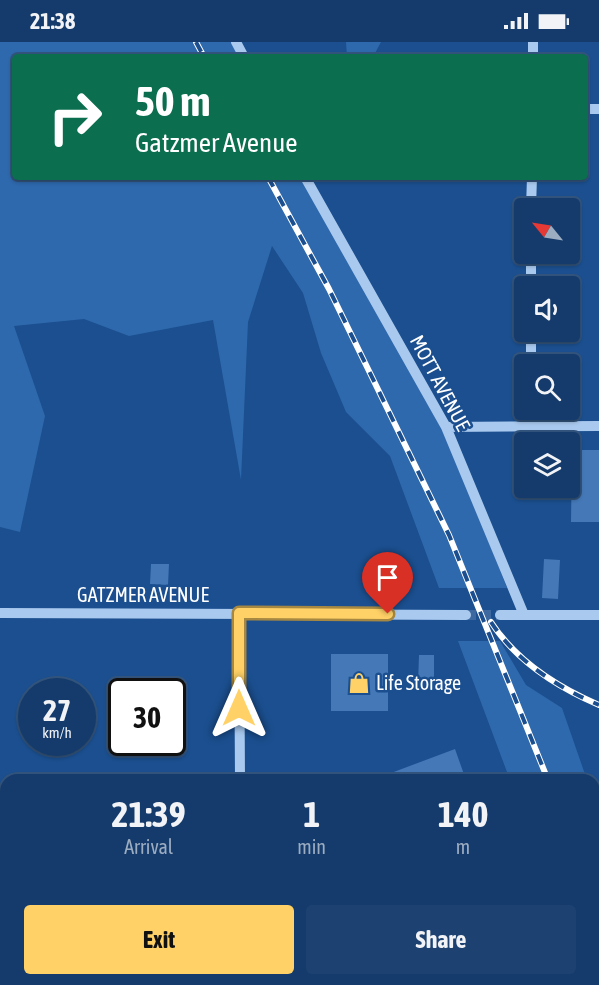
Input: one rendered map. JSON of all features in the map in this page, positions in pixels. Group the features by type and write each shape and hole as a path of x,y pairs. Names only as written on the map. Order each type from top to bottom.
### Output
{"street":[{"name":"MOTT AVENUE","path":"307,180 446,428 524,615"},
{"path":"531,198 532,180"},
{"path":"530,420 530,426"},
{"path":"446,428 599,426"},
{"name":"GATZMER AVENUE","path":"0,613 466,615"},
{"path":"239,613 240,774"},
{"path":"500,615 599,615"}],"shaded area":[{"path":"0,42 235,42 241,54 12,54 12,180 310,180 445,431 507,588 439,588 390,456 346,412 321,353 303,293 272,246 248,322 241,480 213,320 129,336 84,319 14,326 45,416 20,532 0,527"},
{"path":"346,42 381,42 375,54 347,54"},
{"path":"458,641 500,641 526,685 562,708 585,774 508,774"}],"building":[{"path":"580,450 599,450 599,522 571,522 571,498 580,498"},
{"path":"544,559 560,560 558,599 542,598"},
{"path":"151,564 169,564 168,585 150,584"},
{"name":"Life Storage","path":"331,654 388,654 388,711 331,711"},
{"path":"419,655 434,655 434,684 418,684"},
{"path":"455,749 464,774 388,774"}],"tunnel":[{"path":"466,615 500,615"}],"railway":[{"path":"196,42 202,54"},
{"path":"270,180 329,289 449,535 546,774"},
{"path":"491,622 525,661 568,690 599,705"}],"place":[{"name":"Life Storage","path":"359,683"}],"route":[{"path":"239,708 239,613 388,614"}]}
